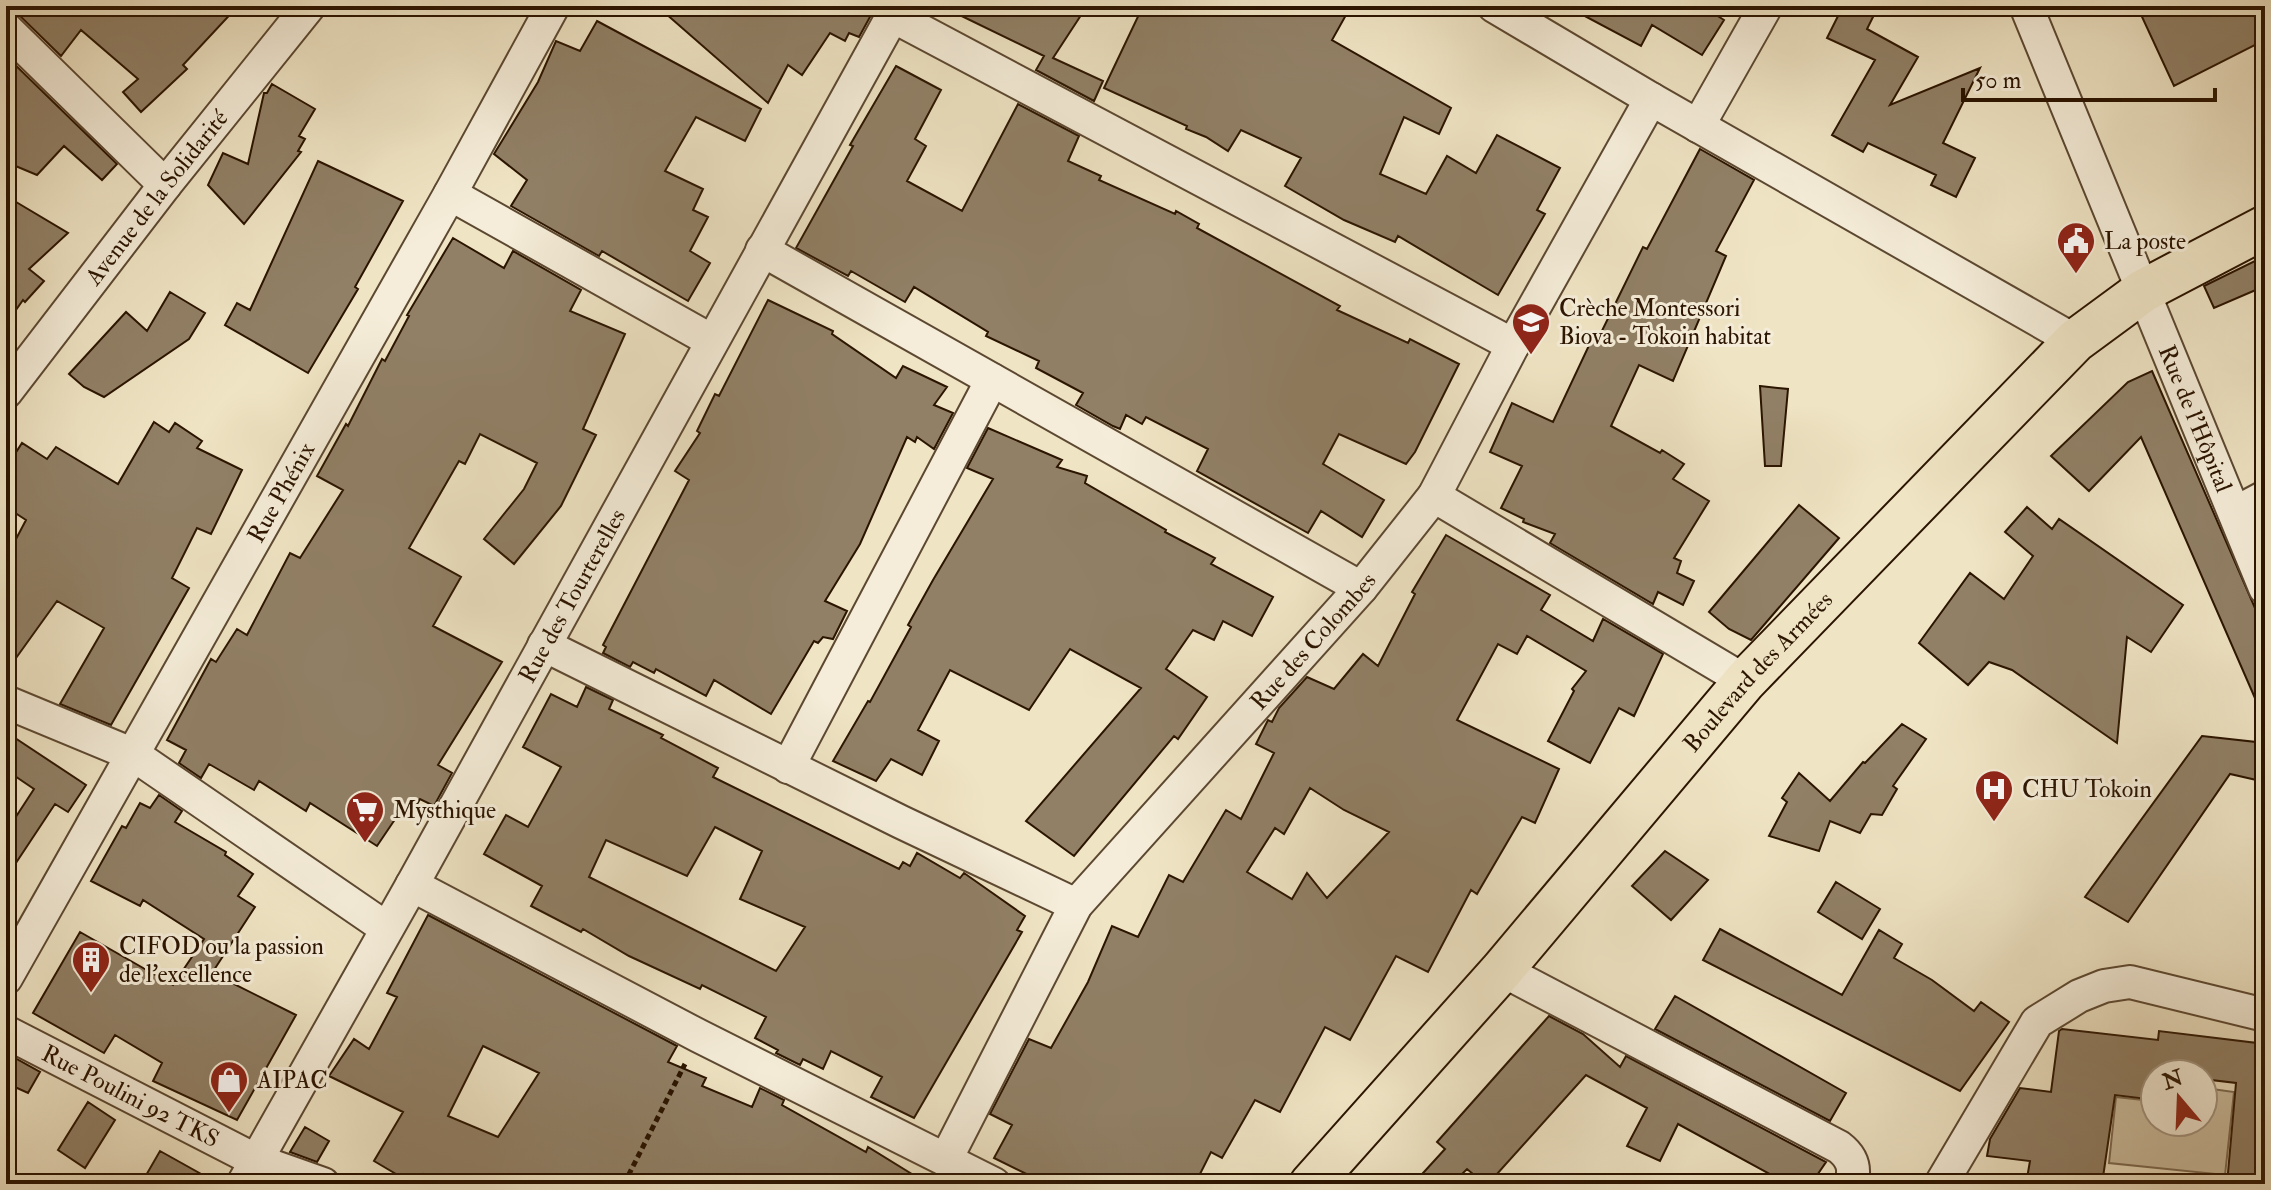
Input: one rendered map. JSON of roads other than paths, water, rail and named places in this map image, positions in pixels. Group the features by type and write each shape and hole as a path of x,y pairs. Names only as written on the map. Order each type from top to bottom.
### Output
{"main road":[{"name":"Boulevard des Armées","path":"1311,1184 1502,970 1745,681 2075,341 2143,291 2265,227"}],"street":[{"name":"Avenue de la Solidarité","path":"6,392 165,185 309,6"},
{"name":"Rue Phénix","path":"6,978 450,194 553,6"},
{"path":"1494,6 2075,341"},
{"path":"1698,126 1766,6"},
{"name":"Rue de l'Hôpital","path":"2026,6 2265,588"},
{"path":"896,11 1513,345"},
{"name":"Rue des Tourterelles","path":"249,1172 412,885 896,11"},
{"path":"6,29 165,185"},
{"name":"Rue des Colombes","path":"946,1159 1076,905 1361,588 1434,496 1513,345 1651,99"},
{"path":"450,194 712,341"},
{"path":"762,250 1361,588"},
{"path":"788,767 992,380"},
{"path":"1434,496 1745,681"},
{"path":"2235,513 2265,497"},
{"path":"544,645 788,767 1076,905"},
{"path":"6,702 134,755 386,928"},
{"path":"412,885 699,1036 994,1184"},
{"path":"1502,970 1839,1147 1848,1154 1855,1171 1851,1184"},
{"path":"1941,1184 2037,1022 2079,996 2104,986 2130,982 2265,1015"},
{"name":"Rue Poulini 92 TKS","path":"6,1032 249,1172 323,1184"}],"place":[{"name":"La poste","path":"2076,275"},
{"name":"Crèche Montessori Biova - Tokoin habitat","path":"1531,356"},
{"name":"CHU Tokoin","path":"1994,823"},
{"name":"Mysthique","path":"365,844"},
{"name":"CIFOD ou la passion de l'excellence","path":"91,994"},
{"name":"AIPAC","path":"229,1114"}]}
